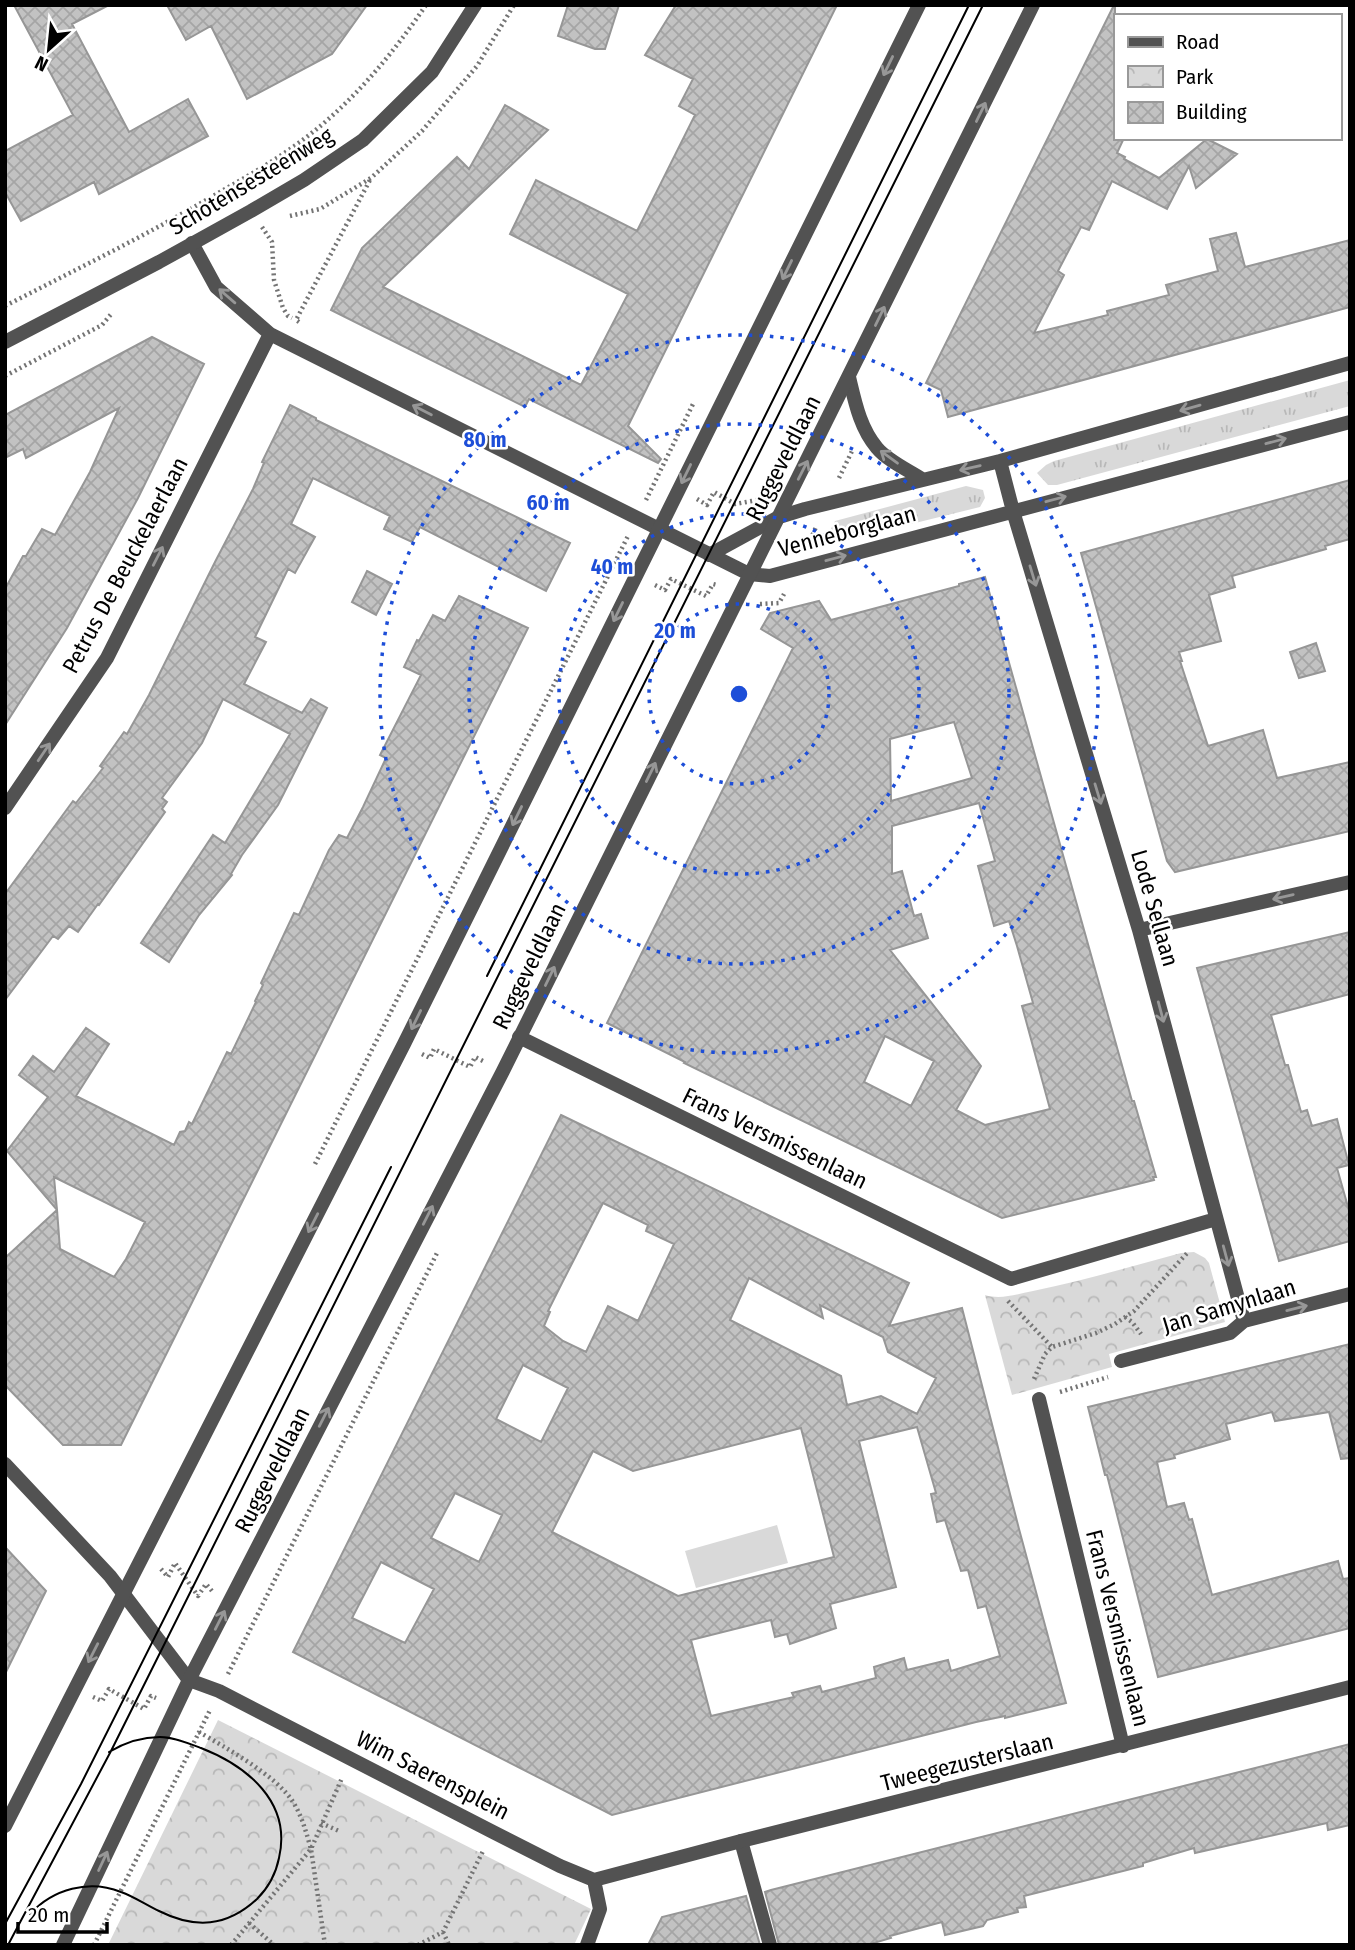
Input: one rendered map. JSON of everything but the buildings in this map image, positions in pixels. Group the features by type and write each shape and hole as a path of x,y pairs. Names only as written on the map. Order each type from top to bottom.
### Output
{"street":[{"name":"Schotensesteenweg","path":"5,342 251,211 304,180 363,140 432,72 474,5"},
{"path":"5,1826 404,1044 919,5"},
{"name":"Ruggeveldlaan","path":"63,1945 189,1681 503,1071 1033,5"},
{"name":"Venneborglaan","path":"192,243 216,286 270,334 749,574 770,576 1350,422"},
{"name":"Petrus De Beuckelaerlaan","path":"5,808 107,658 270,334"},
{"name":"Venneborglaan","path":"709,555 779,517 1000,461 1350,363"},
{"name":"Venneborglaan","path":"849,377 864,428 878,449 922,479"},
{"path":"1000,461 1013,510"},
{"name":"Lode Sellaan","path":"1013,510 1139,930 1244,1321"},
{"path":"1139,930 1350,882"},
{"name":"Frans Versmissenlaan","path":"519,1037 1011,1279 1190,1226"},
{"path":"1190,1226 1216,1219"},
{"name":"Jan Samynlaan","path":"1122,1361 1230,1333 1244,1321 1350,1294"},
{"name":"Frans Versmissenlaan","path":"1039,1399 1124,1746"},
{"path":"5,1464 110,1576 189,1681"},
{"name":"Wim Saerensplein","path":"189,1681 219,1691 560,1866 594,1880"},
{"name":"Tweegezusterslaan","path":"594,1880 1350,1687"},
{"path":"741,1841 770,1945"},
{"path":"587,1945 600,1909 594,1880"}],"path":[{"path":"5,306 175,219 262,168 313,132 355,93 391,54 426,5"},
{"path":"296,320 371,178"},
{"path":"251,211 272,242 274,280 282,308 288,316 304,325 293,346"},
{"path":"836,485 864,428"},
{"path":"657,478 708,505 714,492 735,503 790,495"},
{"path":"313,1167 636,518"},
{"path":"613,565 665,590 671,579 706,596 713,584 739,595"},
{"path":"380,1032 430,1058 434,1049 470,1067 475,1057 503,1071"},
{"path":"1122,1361 1124,1373 1039,1399 1034,1393 1032,1386 1035,1375 1045,1354 1052,1347 1115,1324 1133,1311 1195,1245 1190,1226"},
{"path":"1006,1298 1052,1347"},
{"path":"145,1550 168,1577 175,1563 198,1596 206,1584 225,1610 248,1633"},
{"path":"75,1688 103,1701 108,1689 144,1709 151,1696 204,1722"},
{"path":"94,1945 219,1691"},
{"path":"199,1732 260,1771 291,1798 302,1819 311,1849 324,1945"},
{"path":"231,1945 311,1849 352,1758"},
{"path":"321,1823 339,1831"},
{"path":"418,1945 443,1932 493,1832"},
{"path":"249,1923 274,1945"},
{"path":"443,1932 449,1945"}],"green space":[{"path":"1350,380 1350,406 1057,485 1048,485 1037,473 1054,461"},
{"path":"966,486 983,490 985,498 980,507 822,546 835,521"},
{"path":"1194,1252 1209,1263 1225,1322 1109,1354 1112,1367 1012,1395 985,1295 1015,1295"},
{"path":"777,1525 788,1563 696,1588 685,1551"},
{"path":"218,1720 591,1909 574,1945 108,1945"}],"tram line":[{"path":"487,976 969,5"},
{"path":"8,1945 111,1751 983,5"},
{"path":"5,1924 81,1784 391,1167"},
{"path":"30,1914 39,1905 60,1893 97,1886 126,1894 172,1917 185,1921 210,1922 222,1920 246,1908 261,1895 274,1875 281,1838 279,1820 272,1803 249,1776 218,1756 170,1738 140,1739 109,1752"}]}
